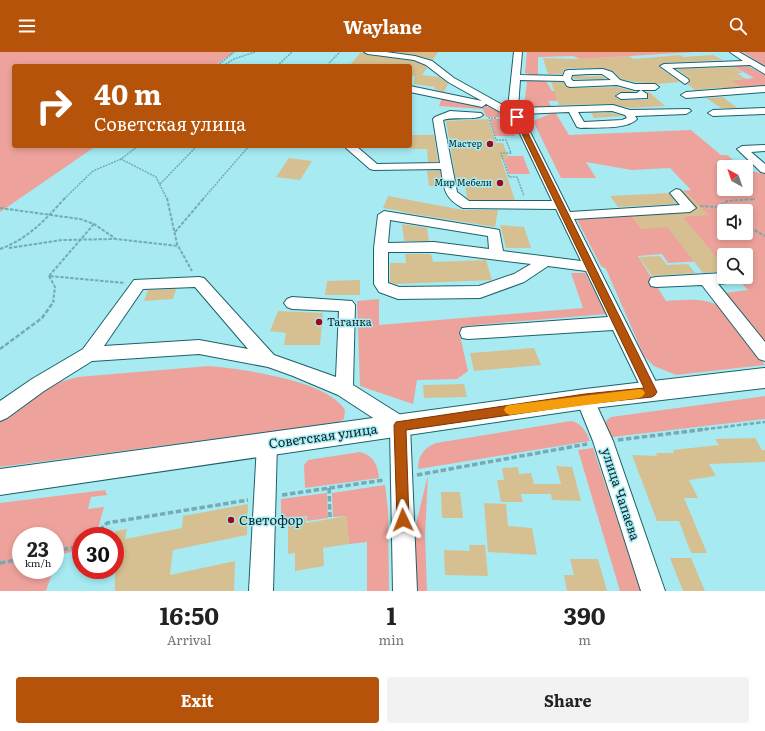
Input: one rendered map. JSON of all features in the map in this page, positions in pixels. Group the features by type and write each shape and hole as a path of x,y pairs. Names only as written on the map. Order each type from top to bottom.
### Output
{"main road":[{"name":"Советская улица","path":"0,482 585,399 765,378"}],"street":[{"path":"368,52 420,59 432,65 451,80 513,114"},
{"path":"518,52 513,114 563,210 652,392"},
{"path":"734,52 765,71"},
{"path":"685,81 664,66 752,63"},
{"path":"617,82 611,75 597,71 568,73 567,79 570,84 617,82 635,87 655,87"},
{"path":"516,77 567,79"},
{"path":"451,96 460,85"},
{"path":"621,96 644,96 635,87"},
{"path":"412,89 451,96 513,114 613,108 630,113 686,111"},
{"path":"686,95 765,89"},
{"path":"753,90 765,98"},
{"path":"572,110 581,124 624,123 632,118 630,113"},
{"path":"713,114 765,111"},
{"path":"478,115 450,114 438,119 451,193 459,201 467,205 528,205 563,210 690,208 676,194"},
{"path":"352,148 374,167 447,166"},
{"path":"765,148 742,149 765,170"},
{"path":"498,255 494,233 384,215 381,248 381,284 384,288 398,293 480,292 519,278 546,262"},
{"path":"381,248 434,247 590,267"},
{"path":"656,282 717,279"},
{"path":"706,280 765,354"},
{"path":"0,412 38,385 89,354 139,284 198,282 268,360"},
{"path":"292,303 347,305 344,389"},
{"path":"468,333 618,323"},
{"path":"89,354 198,347 268,360 344,389 400,425 405,591"},
{"name":"улица Чапаева","path":"585,399 603,441 653,591"},
{"path":"261,591 267,444"}],"path":[{"path":"219,64 234,52"},
{"path":"225,64 234,59 255,52"},
{"path":"279,64 292,52"},
{"path":"329,63 340,52"},
{"path":"513,114 489,118 496,140 506,140 511,153 501,153 509,177 517,177 528,205"},
{"path":"4,248 20,241 50,215 93,171 107,163 122,159 136,148"},
{"path":"160,184 195,148"},
{"path":"174,232 247,148"},
{"path":"122,159 156,177 166,195 178,246 198,282"},
{"path":"688,206 716,207 728,201 754,199"},
{"path":"0,208 80,219 94,224 116,239"},
{"path":"49,276 94,224"},
{"path":"753,229 765,236"},
{"path":"0,249 55,240 82,238 116,239 178,246"},
{"path":"49,276 139,284"},
{"path":"0,349 32,327 50,310 57,293 55,283 49,276"},
{"path":"284,494 402,478 603,441 765,422"},
{"path":"329,488 330,516"},
{"path":"103,527 107,523 238,502"},
{"path":"0,563 12,561"}],"shaded area":[{"path":"0,52 235,52 217,64 12,64 12,148 93,148 0,212"},
{"path":"527,52 694,52 581,59 573,56 538,57 538,76 525,73"},
{"path":"743,52 765,52 765,66"},
{"path":"731,65 750,67 765,75 765,88 726,90 714,82 754,78"},
{"path":"534,79 546,81 552,91 566,92 578,100 548,101 553,109 526,108 524,106 527,81"},
{"path":"443,95 496,109 508,117 486,117 483,109 439,106"},
{"path":"555,112 569,135 691,130 721,155 727,155 733,160 717,160 717,196 753,196 753,171 765,174 765,347 724,293 748,290 742,284 753,284 753,248 717,248 717,260 668,263 662,254 638,256 666,301 701,300 721,307 765,365 676,375 654,366 644,356 606,269 601,266 576,218 694,210 678,191 691,190 670,168 632,170 586,162 596,178 561,178 533,121"},
{"path":"490,119 508,119 515,136 495,136"},
{"path":"503,156 523,156 530,174 509,174"},
{"path":"571,273 585,273 606,314 464,326 459,331 468,371 457,379 417,380 413,404 360,386 357,301 379,299 379,325 583,308"},
{"path":"209,366 262,373 303,384 321,391 335,400 345,410 344,419 337,423 0,467 0,421 49,386 78,377"},
{"path":"765,396 765,419 604,438 603,429 608,419 611,417"},
{"path":"571,421 581,426 590,441 418,469 419,460 422,453 428,447 436,443"},
{"path":"593,448 641,591 620,591 578,450"},
{"path":"360,452 365,453 374,461 379,478 305,488 304,465 308,460"},
{"path":"428,475 425,535 427,591 416,591 413,536"},
{"path":"385,485 388,510 389,591 367,591 367,542 349,544 346,516 333,517 332,493"},
{"path":"105,490 107,495 91,497 88,509 104,507 98,527 72,527 72,552 64,554 64,527 12,527 12,579 50,579 46,591 0,591 0,503"},
{"path":"327,493 328,518 307,521 307,516 281,519 281,499"}],"building":[{"path":"361,52 368,55 414,61 427,68 422,75 439,77 448,84 444,92 434,89 435,87 414,84 415,76 412,76 412,64 351,64"},
{"path":"397,52 438,52 433,60"},
{"path":"680,55 683,57 713,55 723,60 663,63 659,65 659,67 680,82 657,84 621,79 613,71 603,68 568,68 564,70 562,74 548,74 543,58 571,59 629,56 633,59"},
{"path":"734,67 743,73 737,73 746,79 730,80 741,86 695,90 687,84 690,81 689,78 677,69"},
{"path":"573,76 602,76 606,79 574,79"},
{"path":"551,82 563,82 566,87 570,88 617,87 635,92 621,92 615,95 615,97 621,100 647,100 648,94 646,92 649,92 665,106 630,108 613,104 559,105"},
{"path":"723,97 737,108 721,108 706,98"},
{"path":"591,113 612,113 624,116 594,118"},
{"path":"488,119 496,143 503,143 509,159 501,159 515,200 470,200 467,198 465,186 457,186 446,121"},
{"path":"412,135 434,135 438,162 428,162 427,149 410,149 412,148"},
{"path":"289,158 312,161 300,180 276,177"},
{"path":"427,171 440,171 442,186 429,186"},
{"path":"684,192 686,192 709,215 683,217 717,258 717,272 703,273 667,227 641,229 632,217 691,213 697,207"},
{"path":"669,193 677,204 618,207 610,196"},
{"path":"388,196 463,210 498,210 495,227 383,208"},
{"path":"402,224 427,228 429,241 404,241"},
{"path":"500,225 524,227 531,248 506,248"},
{"path":"405,254 431,254 433,262 486,260 492,280 396,284 390,282 390,263 406,263"},
{"path":"660,256 667,265 688,264 695,273 652,276 639,257"},
{"path":"360,280 360,295 325,295 327,281"},
{"path":"176,289 173,299 144,301 148,290"},
{"path":"278,311 323,313 320,345 284,345 286,333 270,331"},
{"path":"534,348 541,365 474,371 470,353"},
{"path":"464,384 467,397 424,398 423,385"},
{"path":"755,438 762,450 765,450 765,462 709,464 716,476 689,480 698,498 684,498 707,553 691,553 679,521 657,521 632,455 657,456 656,453 674,453 673,450 719,445 715,439"},
{"path":"556,466 572,467 581,501 552,500 551,494 521,494 523,502 501,502 497,480 504,480 502,468 518,467 519,474 531,473 534,484 561,484"},
{"path":"441,492 460,492 463,518 442,518"},
{"path":"484,503 506,504 508,526 532,528 537,555 488,552"},
{"path":"248,504 247,535 173,550 170,575 235,561 234,591 115,591 115,579 124,579 124,530 127,529 125,539 182,528 183,516"},
{"path":"347,516 349,544 323,548 324,566 295,571 295,553 288,554 288,519 306,517 306,523"},
{"path":"469,545 485,545 488,576 445,575 444,550 470,551"},
{"path":"670,558 691,558 705,591 683,591"},
{"path":"570,559 598,559 607,591 567,591 564,575 574,575"}],"slow traffic":[{"path":"510,410 640,393"}],"place":[{"name":"Мастер","path":"490,144"},
{"name":"Мир Мебели","path":"500,183"},
{"name":"Таганка","path":"319,322"},
{"name":"Светофор","path":"231,520"}],"route":[{"path":"403,520 400,425 585,399 652,392 517,117"}]}
